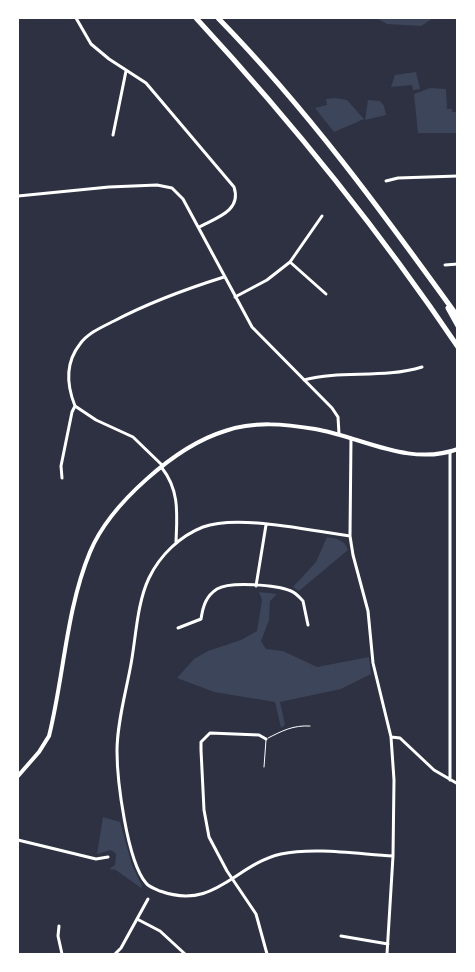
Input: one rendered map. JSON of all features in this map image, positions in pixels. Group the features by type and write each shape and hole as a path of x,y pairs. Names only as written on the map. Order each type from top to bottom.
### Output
{"highway":[{"path":"196,18 294,127 358,206 458,347"},
{"path":"218,18 286,93 349,170 458,317"},
{"path":"440,292 458,326"},
{"path":"450,336 458,353"}],"street":[{"path":"76,18 91,44 126,71 141,79 234,187 236,198 230,210 199,227"},
{"path":"113,135 126,71"},
{"path":"386,181 398,178 458,176"},
{"path":"18,196 109,187 164,186 179,193 252,327 336,413 340,434"},
{"path":"235,298 268,280 290,262 322,216"},
{"path":"290,262 326,294"},
{"path":"445,265 458,264"},
{"path":"176,543 178,502 174,487 163,467 133,437 96,420 75,406 68,386 71,361 80,344 87,337 162,297 224,277"},
{"path":"304,380 319,376 405,373 422,367"},
{"path":"62,478 61,466 72,412 75,406"},
{"path":"18,776 39,752 49,736 81,581 90,552 118,509 163,467 196,444 237,427 280,425 340,434 411,455 450,452 458,448"},
{"path":"352,437 350,536 352,555 368,611 373,663 390,737 394,780 393,856 387,954"},
{"path":"450,452 450,780"},
{"path":"350,536 238,521 219,522 203,527 176,543 157,565 148,579 142,603 117,748 125,826 140,872 146,884 169,894 194,897 208,892 263,860 281,854 300,852 393,856"},
{"path":"256,586 266,525"},
{"path":"178,628 200,619 203,605 208,596 218,588 230,584 289,590 298,595 303,601 308,626"},
{"path":"266,739 259,735 218,732 210,733 201,742 206,826 217,855 256,914 267,954"},
{"path":"390,737 400,738 434,770 458,784"},
{"path":"18,840 96,859 108,857"},
{"path":"115,954 148,899"},
{"path":"137,919 160,931 185,954"},
{"path":"59,926 58,936 62,954"},
{"path":"341,936 388,944"}],"lane":[{"path":"264,767 266,739 287,728 310,726"}],"shaded area":[{"path":"376,18 434,18 421,26 387,24"},
{"path":"416,72 420,89 413,90 412,85 391,87 395,75"},
{"path":"430,88 446,89 447,109 457,112 457,133 418,133 414,94"},
{"path":"326,99 347,100 364,119 334,132 315,108 327,105"},
{"path":"368,100 380,101 384,106 386,115 365,120"},
{"path":"327,537 342,542 348,550 299,591 293,587 316,562"},
{"path":"259,592 277,594 270,601 269,620 261,641 266,649 283,651 317,667 369,657 371,674 341,689 280,702 285,725 281,728 275,702 214,692 177,678 194,659 208,651 241,640 257,631 262,600"},
{"path":"103,817 120,822 132,865 142,886 141,888 116,870 109,869 115,865 116,854 111,850 97,854"}]}
